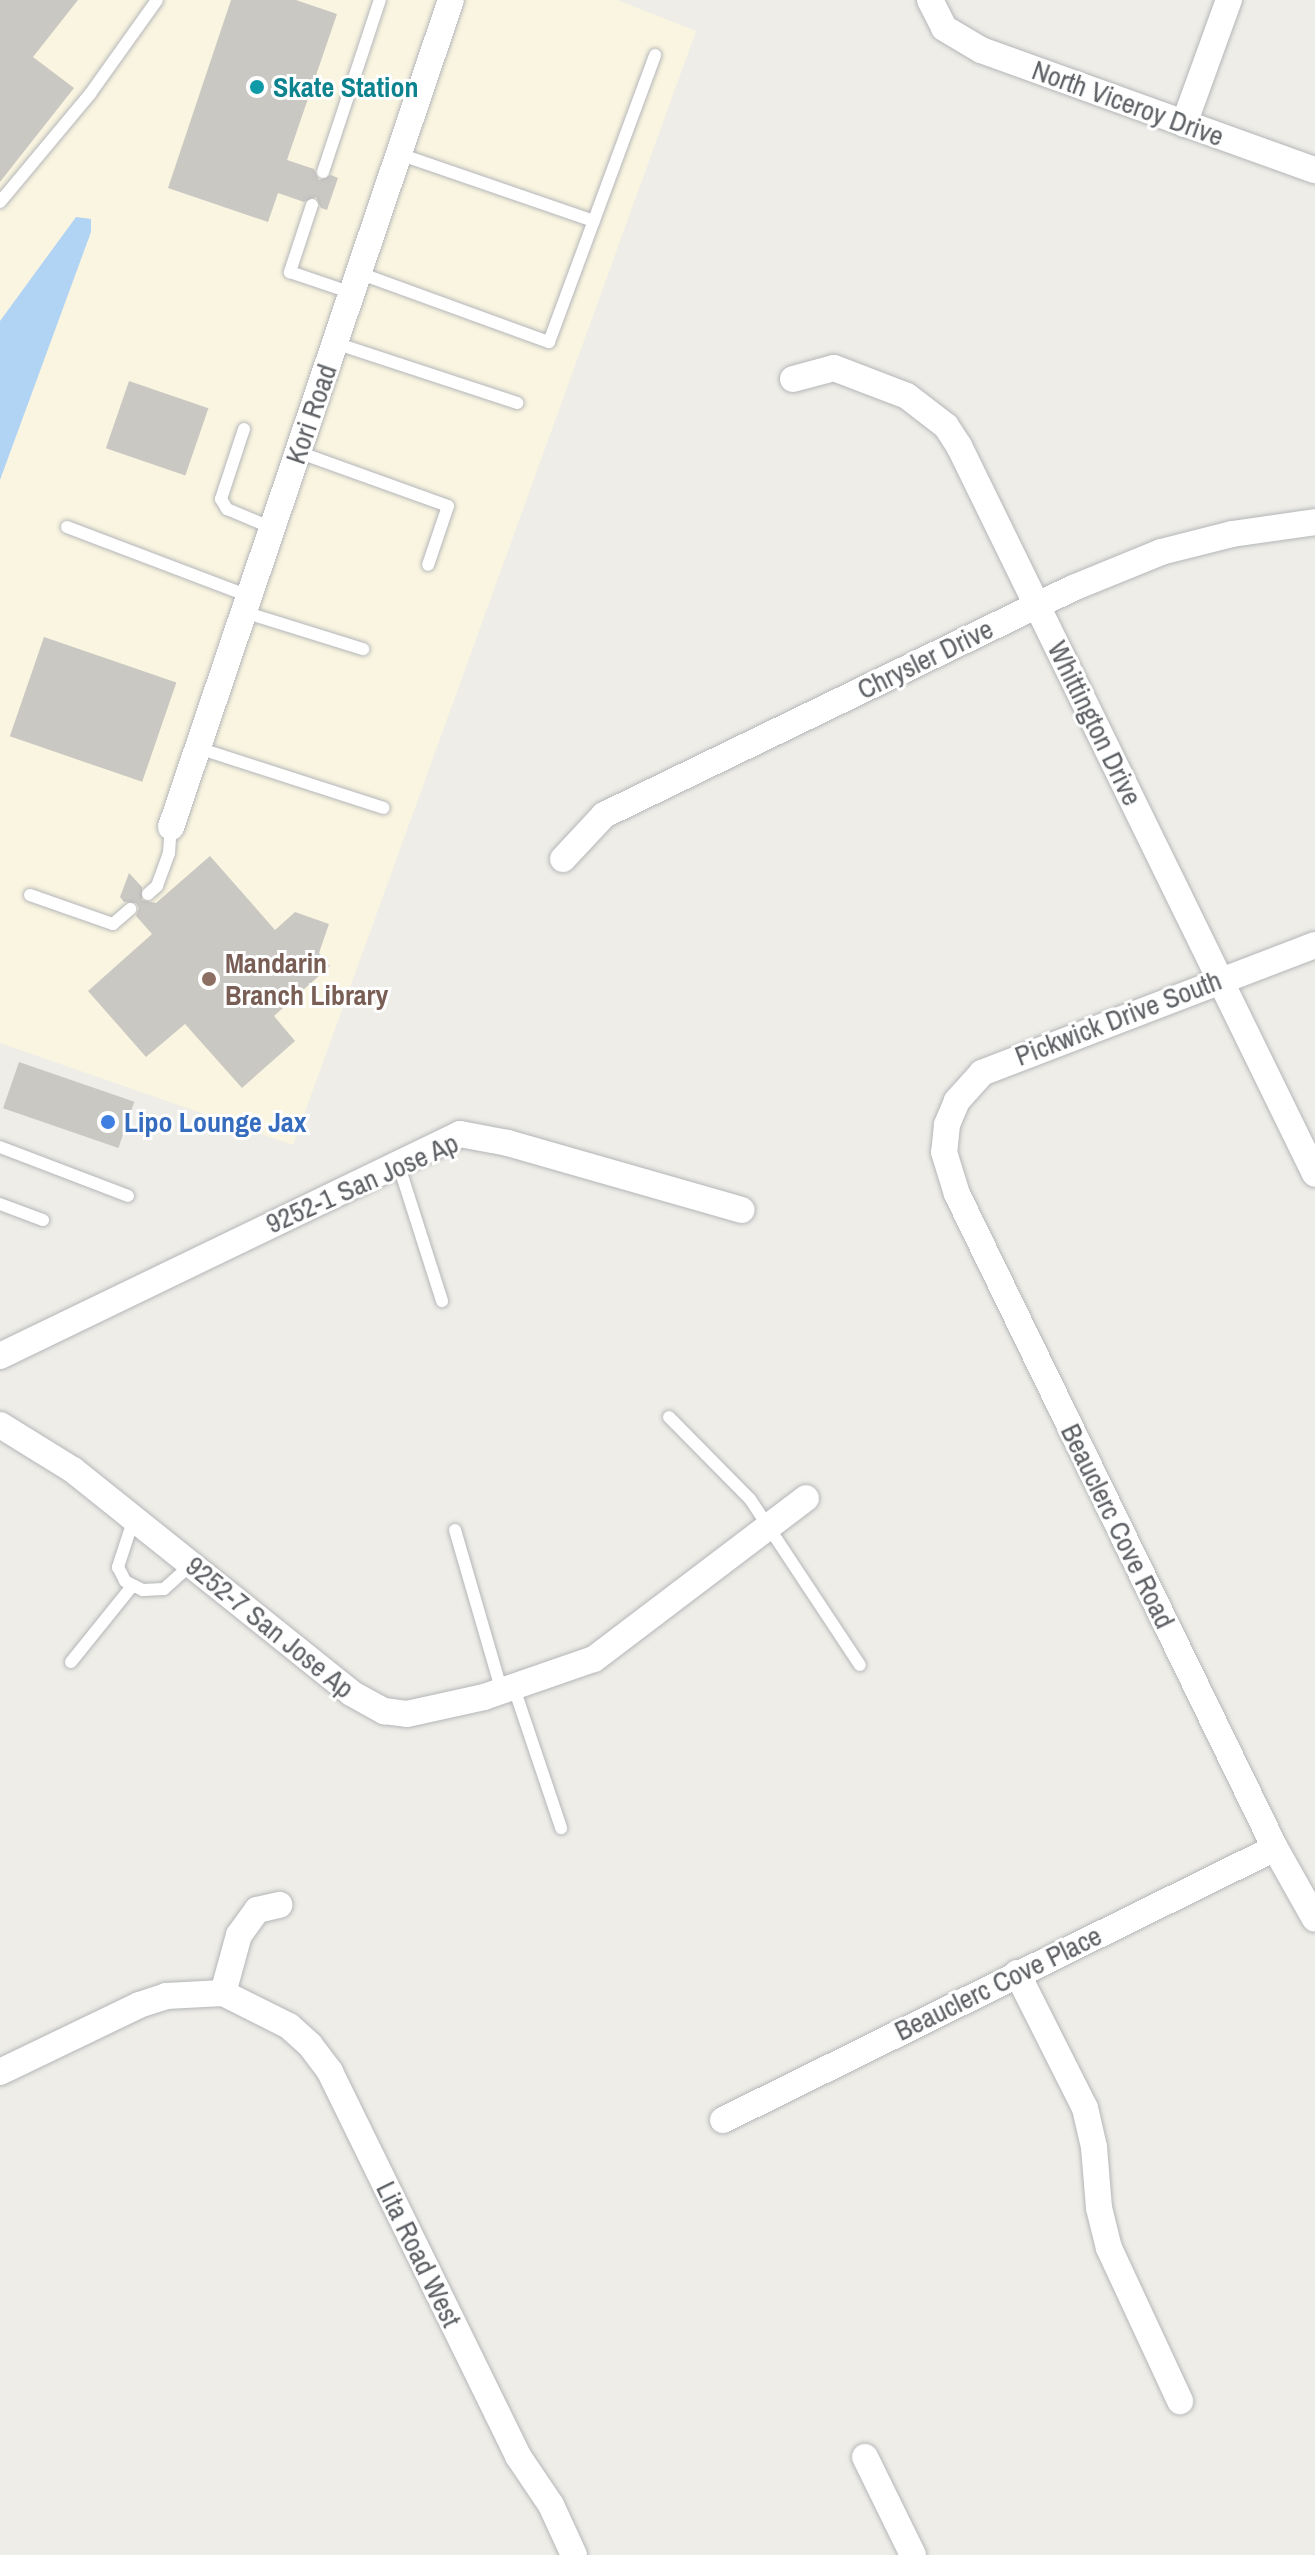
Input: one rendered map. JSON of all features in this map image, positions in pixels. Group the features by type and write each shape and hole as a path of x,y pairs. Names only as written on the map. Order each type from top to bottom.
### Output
{"street":[{"name":"Kori Road","path":"171,827 451,0"},
{"name":"North Viceroy Drive","path":"930,0 944,28 981,50 1315,170"},
{"path":"1184,124 1229,0"},
{"name":"Whittington Drive","path":"793,379 834,368 907,396 946,426 1315,1174"},
{"name":"Chrysler Drive","path":"563,859 604,815 1036,604 1161,552 1232,534 1315,522"},
{"name":"Pickwick Drive South","path":"947,1125 957,1101 982,1073 1315,945"},
{"name":"Beauclerc Cove Road","path":"947,1125 944,1152 957,1194 1275,1848 1315,1919"},
{"name":"9252-1 San Jose Ap","path":"0,1356 460,1134 475,1135 742,1210"},
{"name":"9252-7 San Jose Ap","path":"0,1425 73,1470 370,1706 384,1711 420,1713 508,1690 594,1659 806,1498"},
{"name":"Beauclerc Cove Place","path":"723,2120 1275,1848"},
{"path":"0,2072 139,2005 166,1996 223,1993 239,1935 257,1910 279,1905"},
{"path":"1017,1973 1085,2108 1094,2147 1099,2208 1109,2248 1180,2401"},
{"name":"Lita Road West","path":"223,1993 289,2026 310,2045 330,2072 518,2456 551,2505 574,2555"},
{"path":"865,2457 913,2555"}],"lane":[{"path":"0,202 90,94 157,0"},
{"path":"323,172 380,0"},
{"path":"312,205 290,272 356,283 549,342 655,55"},
{"path":"399,154 594,221"},
{"path":"335,343 517,403"},
{"path":"244,429 221,499 227,509 272,528"},
{"path":"298,452 448,506 428,565"},
{"path":"67,527 247,604 363,649"},
{"path":"198,748 384,808"},
{"path":"148,894 157,886 169,853 171,827"},
{"path":"30,895 113,924 130,909"},
{"path":"0,1147 128,1196"},
{"path":"398,1163 442,1301"},
{"path":"0,1204 43,1220"},
{"path":"669,1417 733,1479 770,1526 860,1665"},
{"path":"134,1518 118,1567 120,1576 132,1586 143,1590 164,1589 192,1565"},
{"path":"455,1530 508,1690 561,1828"},
{"path":"71,1662 132,1586"}],"shaded area":[{"path":"0,0 617,0 696,31 293,1145 0,1043"}],"water":[{"path":"76,217 91,219 91,232 0,480 0,321"}],"building":[{"path":"0,0 78,0 33,57 74,88 0,182"},
{"name":"Skate Station","path":"231,0 296,0 337,14 287,160 314,169 319,180 331,175 338,178 327,210 321,208 316,197 304,202 278,193 268,222 168,188"},
{"path":"129,381 208,408 185,475 106,448"},
{"path":"44,637 176,683 142,782 10,736"},
{"name":"Mandarin Branch Library","path":"210,856 275,930 295,912 329,924 319,953 330,966 274,1016 295,1041 242,1088 185,1024 146,1057 88,991 152,934 136,916 139,908 136,903 124,902 120,897 129,873 142,887 142,900 156,903"},
{"path":"19,1062 134,1102 118,1148 3,1108"}],"place":[{"name":"Skate Station","path":"257,87"},
{"name":"Mandarin Branch Library","path":"209,979"},
{"name":"Lipo Lounge Jax","path":"108,1122"}]}
